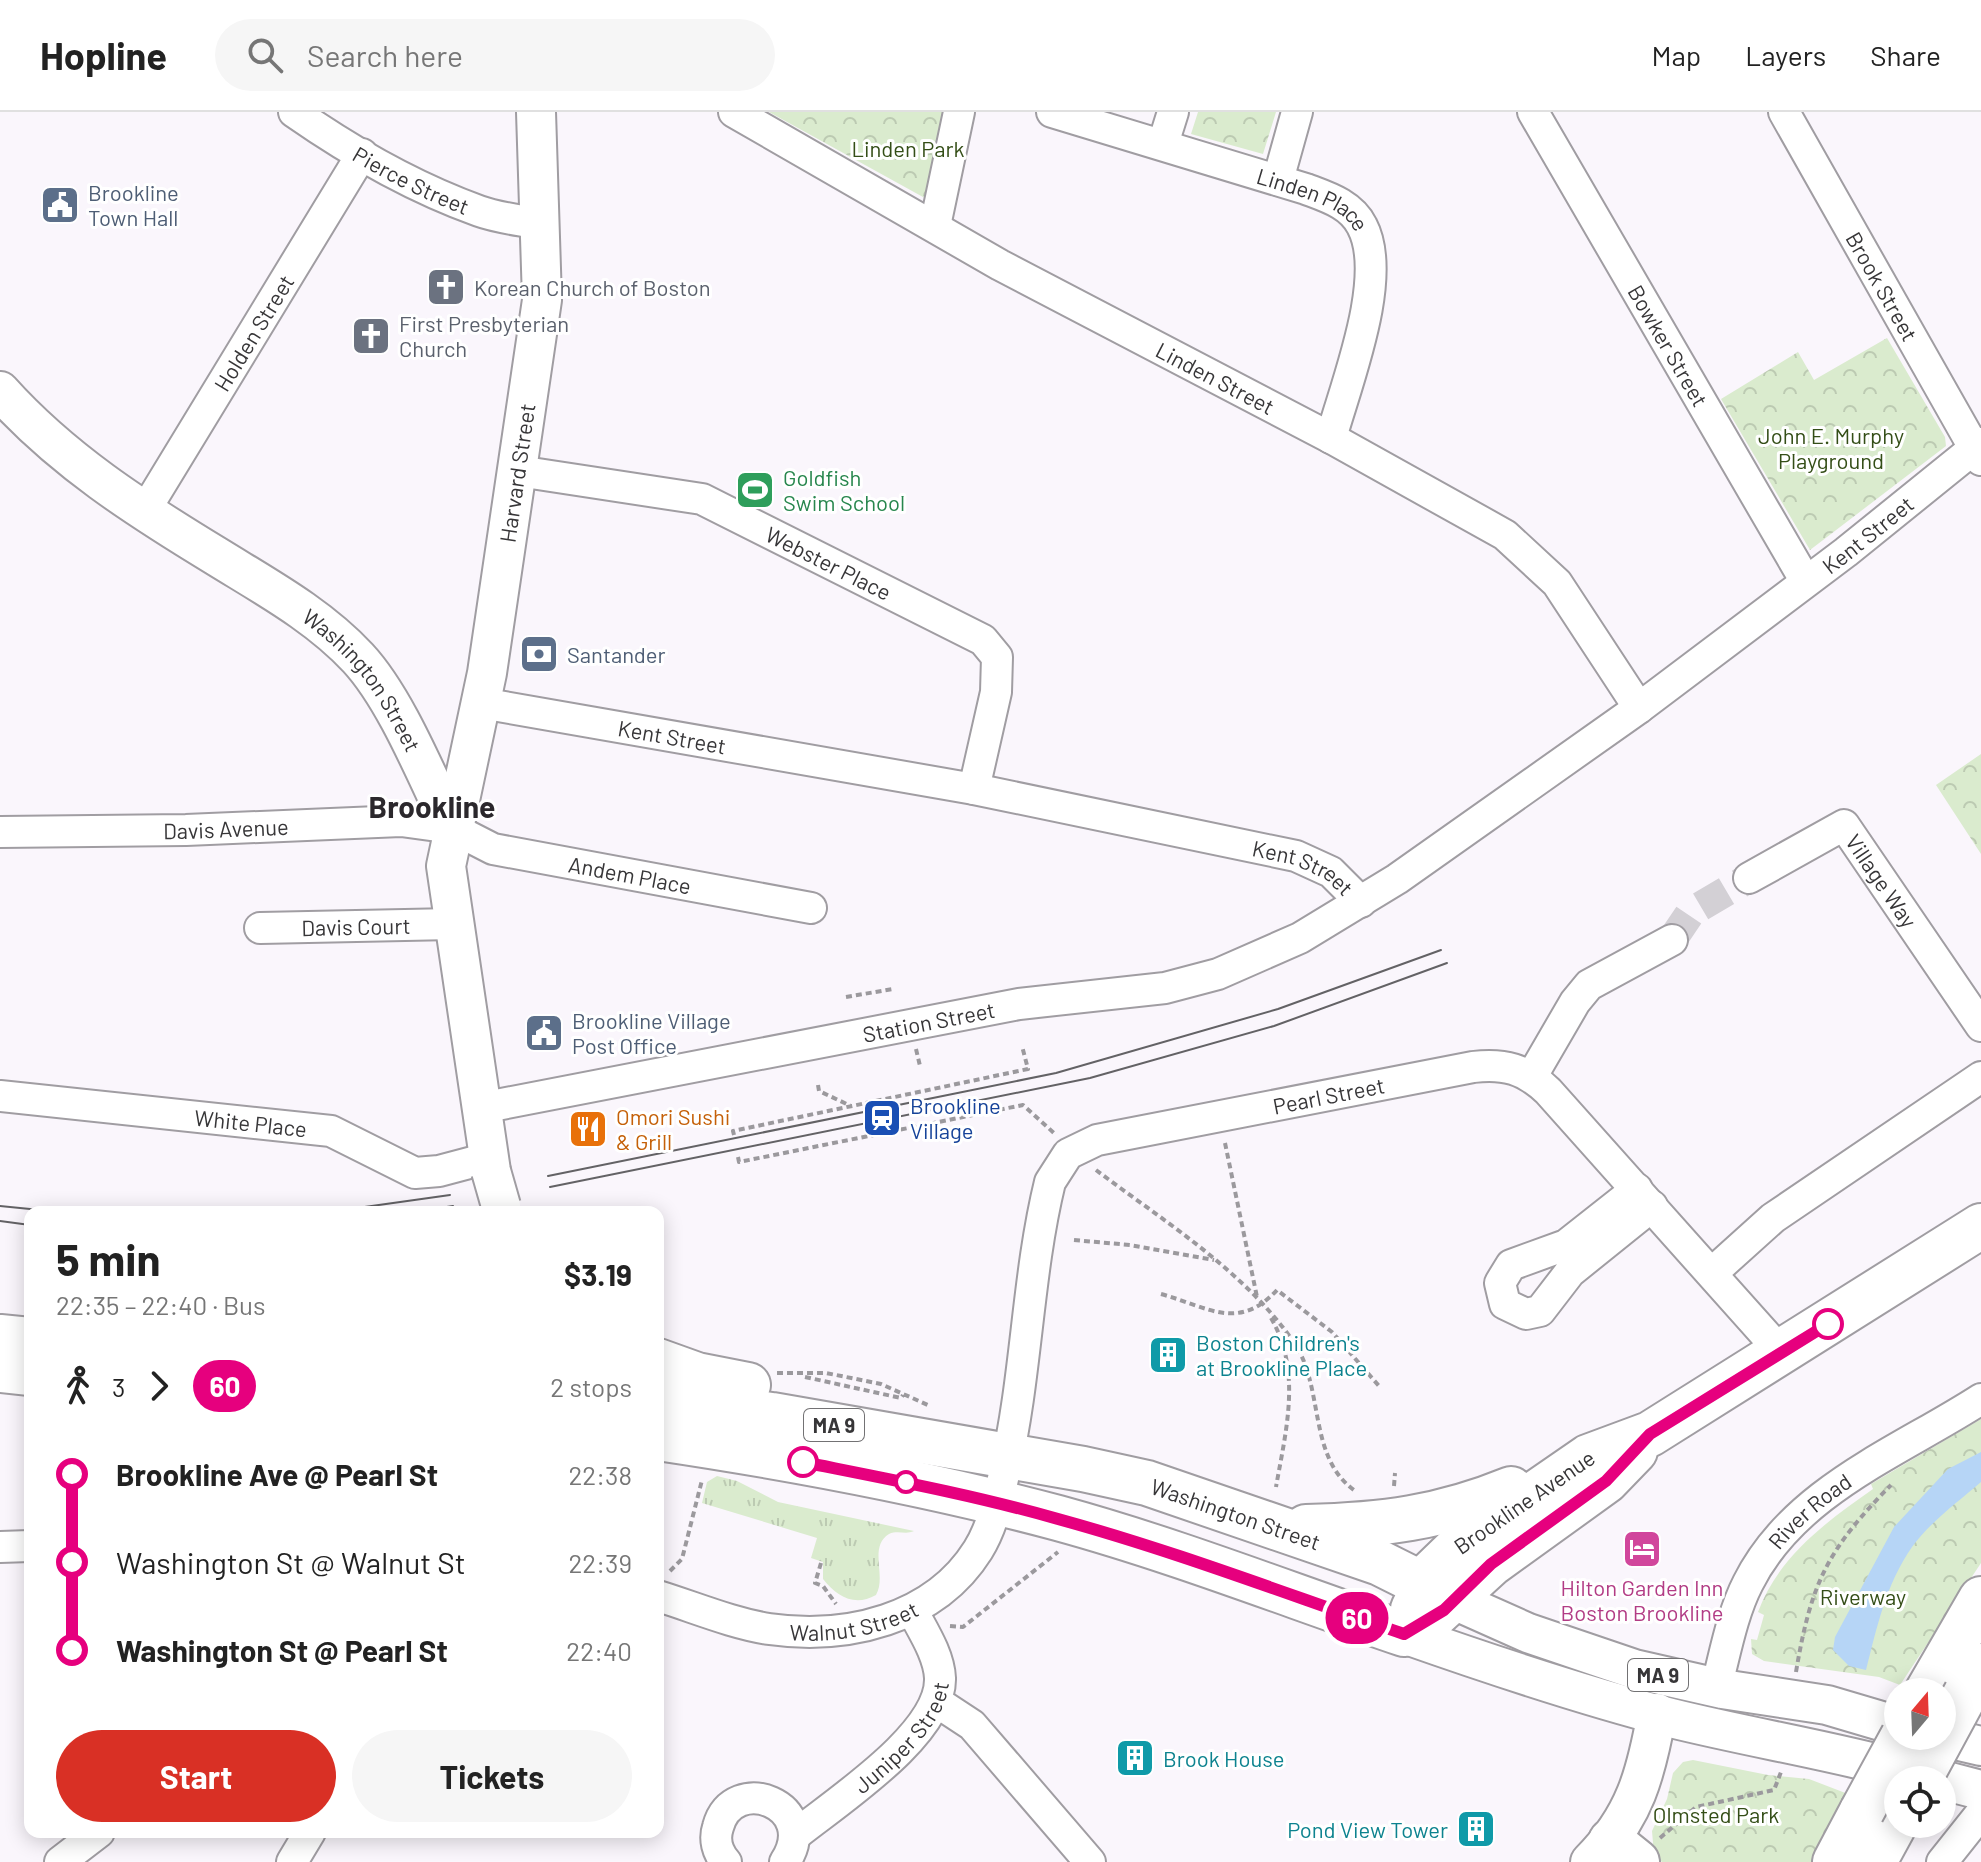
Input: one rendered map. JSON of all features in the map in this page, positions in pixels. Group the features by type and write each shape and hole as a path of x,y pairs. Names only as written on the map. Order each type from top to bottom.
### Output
{"highway":[{"name":"Brookline Avenue","path":"1404,1634 1439,1592 1459,1546 1588,1457 1650,1434 1981,1226"},
{"path":"0,1337 24,1339"},
{"path":"664,1363 709,1378 902,1415 1008,1455"},
{"path":"0,1370 24,1372"},
{"name":"Washington Street","path":"664,1402 772,1415 1008,1455 1279,1507 1439,1592"},
{"path":"1439,1592 1491,1564 1606,1481 1650,1434"},
{"name":"MA 9","path":"664,1439 810,1463 997,1504 1134,1541 1404,1634"},
{"path":"1279,1507 1375,1524 1424,1518 1483,1501 1588,1457"},
{"path":"1953,1678 1981,1599"},
{"path":"1835,1862 1882,1830 1900,1750"}],"main road":[{"name":"Harvard Street","path":"452,828 481,703 542,300 536,112"},
{"name":"Washington Street","path":"0,391 55,447 144,512 311,616 358,658 379,686 452,828"},
{"path":"452,828 446,870 481,1108 496,1187"},
{"name":"Washington Street","path":"1439,1592 1516,1628 1591,1656 1716,1688 1794,1687"},
{"name":"MA 9","path":"1404,1634 1517,1673 1657,1713 1784,1755 1884,1771"},
{"name":"MA 9","path":"1794,1687 1839,1708 1884,1722"},
{"path":"1623,1853 1657,1713"},
{"path":"1956,1740 1981,1746"},
{"name":"MA 9","path":"1956,1784 1981,1790"}],"street":[{"name":"Pierce Street","path":"294,112 362,154 481,212 540,224"},
{"name":"Linden Street","path":"734,112 1000,265 1331,438 1478,519 1532,557 1557,583 1639,708"},
{"path":"935,226 959,112"},
{"name":"Linden Place","path":"1052,112 1278,180 1347,208 1362,226 1370,258 1368,299 1331,438"},
{"path":"1163,144 1173,112"},
{"path":"1278,180 1297,112"},
{"name":"Bowker Street","path":"1533,112 1805,580"},
{"name":"Brook Street","path":"1784,112 1979,451"},
{"name":"Holden Street","path":"144,512 362,154"},
{"name":"Kent Street","path":"481,703 974,789 1296,856 1331,872 1361,902 1639,708 1979,451"},
{"name":"Webster Place","path":"518,471 702,499 947,619 983,640 997,657 996,692 974,789"},
{"name":"Davis Avenue","path":"0,832 186,830 401,821 452,828"},
{"name":"Village Way","path":"1749,878 1844,825 1981,1026"},
{"name":"Andem Place","path":"452,828 493,849 811,908"},
{"name":"Station Street","path":"481,1108 1019,1004 1193,982 1300,938 1361,902"},
{"name":"Davis Court","path":"260,928 453,924"},
{"path":"1672,940 1589,985 1575,1002 1532,1076 1781,1352"},
{"name":"Pearl Street","path":"997,1504 1008,1455 1049,1188 1059,1164 1073,1150 1097,1140 1473,1067 1502,1065 1532,1076"},
{"path":"1712,1273 1773,1218 1981,1077"},
{"name":"White Place","path":"0,1096 331,1131 415,1173 431,1172 496,1187"},
{"path":"1644,1198 1570,1272 1540,1311 1526,1314 1505,1304 1500,1283 1511,1265 1566,1245 1644,1198"},
{"name":"River Road","path":"1716,1688 1747,1585 1785,1529 1819,1499 1981,1399"},
{"name":"Walnut Street","path":"664,1587 753,1625 787,1630 856,1628 912,1610 950,1583 975,1554 997,1504"},
{"path":"0,1547 24,1546"},
{"name":"Juniper Street","path":"790,1849 928,1721 937,1702 938,1663 912,1610"},
{"path":"937,1702 972,1725 1090,1862"},
{"path":"726,1862 717,1846 719,1823 725,1812 744,1799 768,1800 787,1814 790,1849"},
{"path":"1942,1862 1981,1813"},
{"path":"60,1862 91,1838"}],"path":[{"path":"846,997 893,989"},
{"path":"734,1135 733,1131 1028,1069 1022,1046"},
{"path":"818,1085 819,1091 852,1106"},
{"path":"738,1157 739,1162 1023,1105 1054,1133"},
{"path":"1225,1143 1257,1298"},
{"path":"1094,1168 1215,1260 1263,1304 1306,1365 1330,1463 1341,1479 1356,1492"},
{"path":"1074,1240 1130,1245 1215,1260"},
{"path":"1161,1294 1229,1313 1245,1314 1263,1304 1277,1290 1298,1304 1350,1350 1379,1386"},
{"path":"1263,1304 1282,1343 1290,1382 1279,1507"},
{"path":"766,1371 789,1375 826,1373 881,1384 904,1392 940,1412"},
{"path":"805,1377 901,1398 903,1395"},
{"path":"664,1582 682,1559 698,1505 704,1469"},
{"path":"1794,1687 1809,1601 1818,1578 1836,1549 1896,1480"},
{"name":"Walnut Street","path":"947,1625 965,1625 1063,1546"},
{"path":"821,1563 815,1583 823,1586 840,1609"},
{"path":"1623,1853 1696,1807 1774,1790 1784,1755"}],"green space":[{"name":"Linden Park","path":"769,112 953,112 932,202"},
{"path":"1198,112 1276,112 1263,154 1191,134"},
{"name":"John E. Murphy Playground","path":"1887,338 1945,437 1946,446 1810,550 1721,399 1798,352 1814,380"},
{"path":"1981,754 1981,854 1936,785"},
{"name":"Riverway","path":"1981,1419 1981,1563 1905,1678 1884,1679 1764,1661 1752,1654 1751,1639 1757,1640 1764,1615 1758,1612 1778,1574 1821,1528 1873,1489 1871,1484"},
{"path":"717,1476 737,1481 778,1502 914,1531 892,1533 883,1540 876,1595 854,1600 834,1591 823,1579 823,1562 811,1558 817,1538 702,1503 707,1482"},
{"name":"Olmsted Park","path":"1693,1760 1768,1775 1809,1779 1848,1794 1814,1862 1662,1862 1654,1855 1652,1831 1667,1799 1673,1773 1683,1762"}],"water":[{"path":"1981,1452 1981,1482 1927,1529 1895,1576 1883,1606 1866,1670 1849,1666 1833,1650 1835,1637 1894,1527 1948,1469"}],"tunnel":[{"path":"1672,940 1691,912 1749,878"}],"tram line":[{"path":"548,1176 1056,1073 1278,1009 1441,950"},
{"path":"550,1187 1090,1078 1274,1026 1447,963"},
{"path":"372,1206 450,1195"},
{"path":"0,1206 24,1208"},
{"path":"0,1221 24,1224"}],"bus line":[{"name":"60","path":"803,1462 920,1485 1056,1518 1163,1551 1404,1634 1444,1610 1491,1564 1606,1481 1650,1434 1828,1324"}],"place":[{"name":"Brookline Town Hall","path":"60,205"},
{"name":"Korean Church of Boston","path":"446,287"},
{"name":"First Presbyterian Church","path":"371,336"},
{"name":"Goldfish Swim School","path":"755,490"},
{"name":"Santander","path":"539,654"},
{"name":"Brookline Village Post Office","path":"544,1033"},
{"name":"Brookline Village","path":"882,1118"},
{"name":"Omori Sushi & Grill","path":"588,1129"},
{"name":"Boston Children's at Brookline Place","path":"1168,1355"},
{"name":"Hilton Garden Inn Boston Brookline","path":"1642,1549"},
{"name":"Brook House","path":"1135,1758"},
{"name":"Pond View Tower","path":"1476,1829"}],"district":[{"name":"Brookline","path":"432,806"}]}
